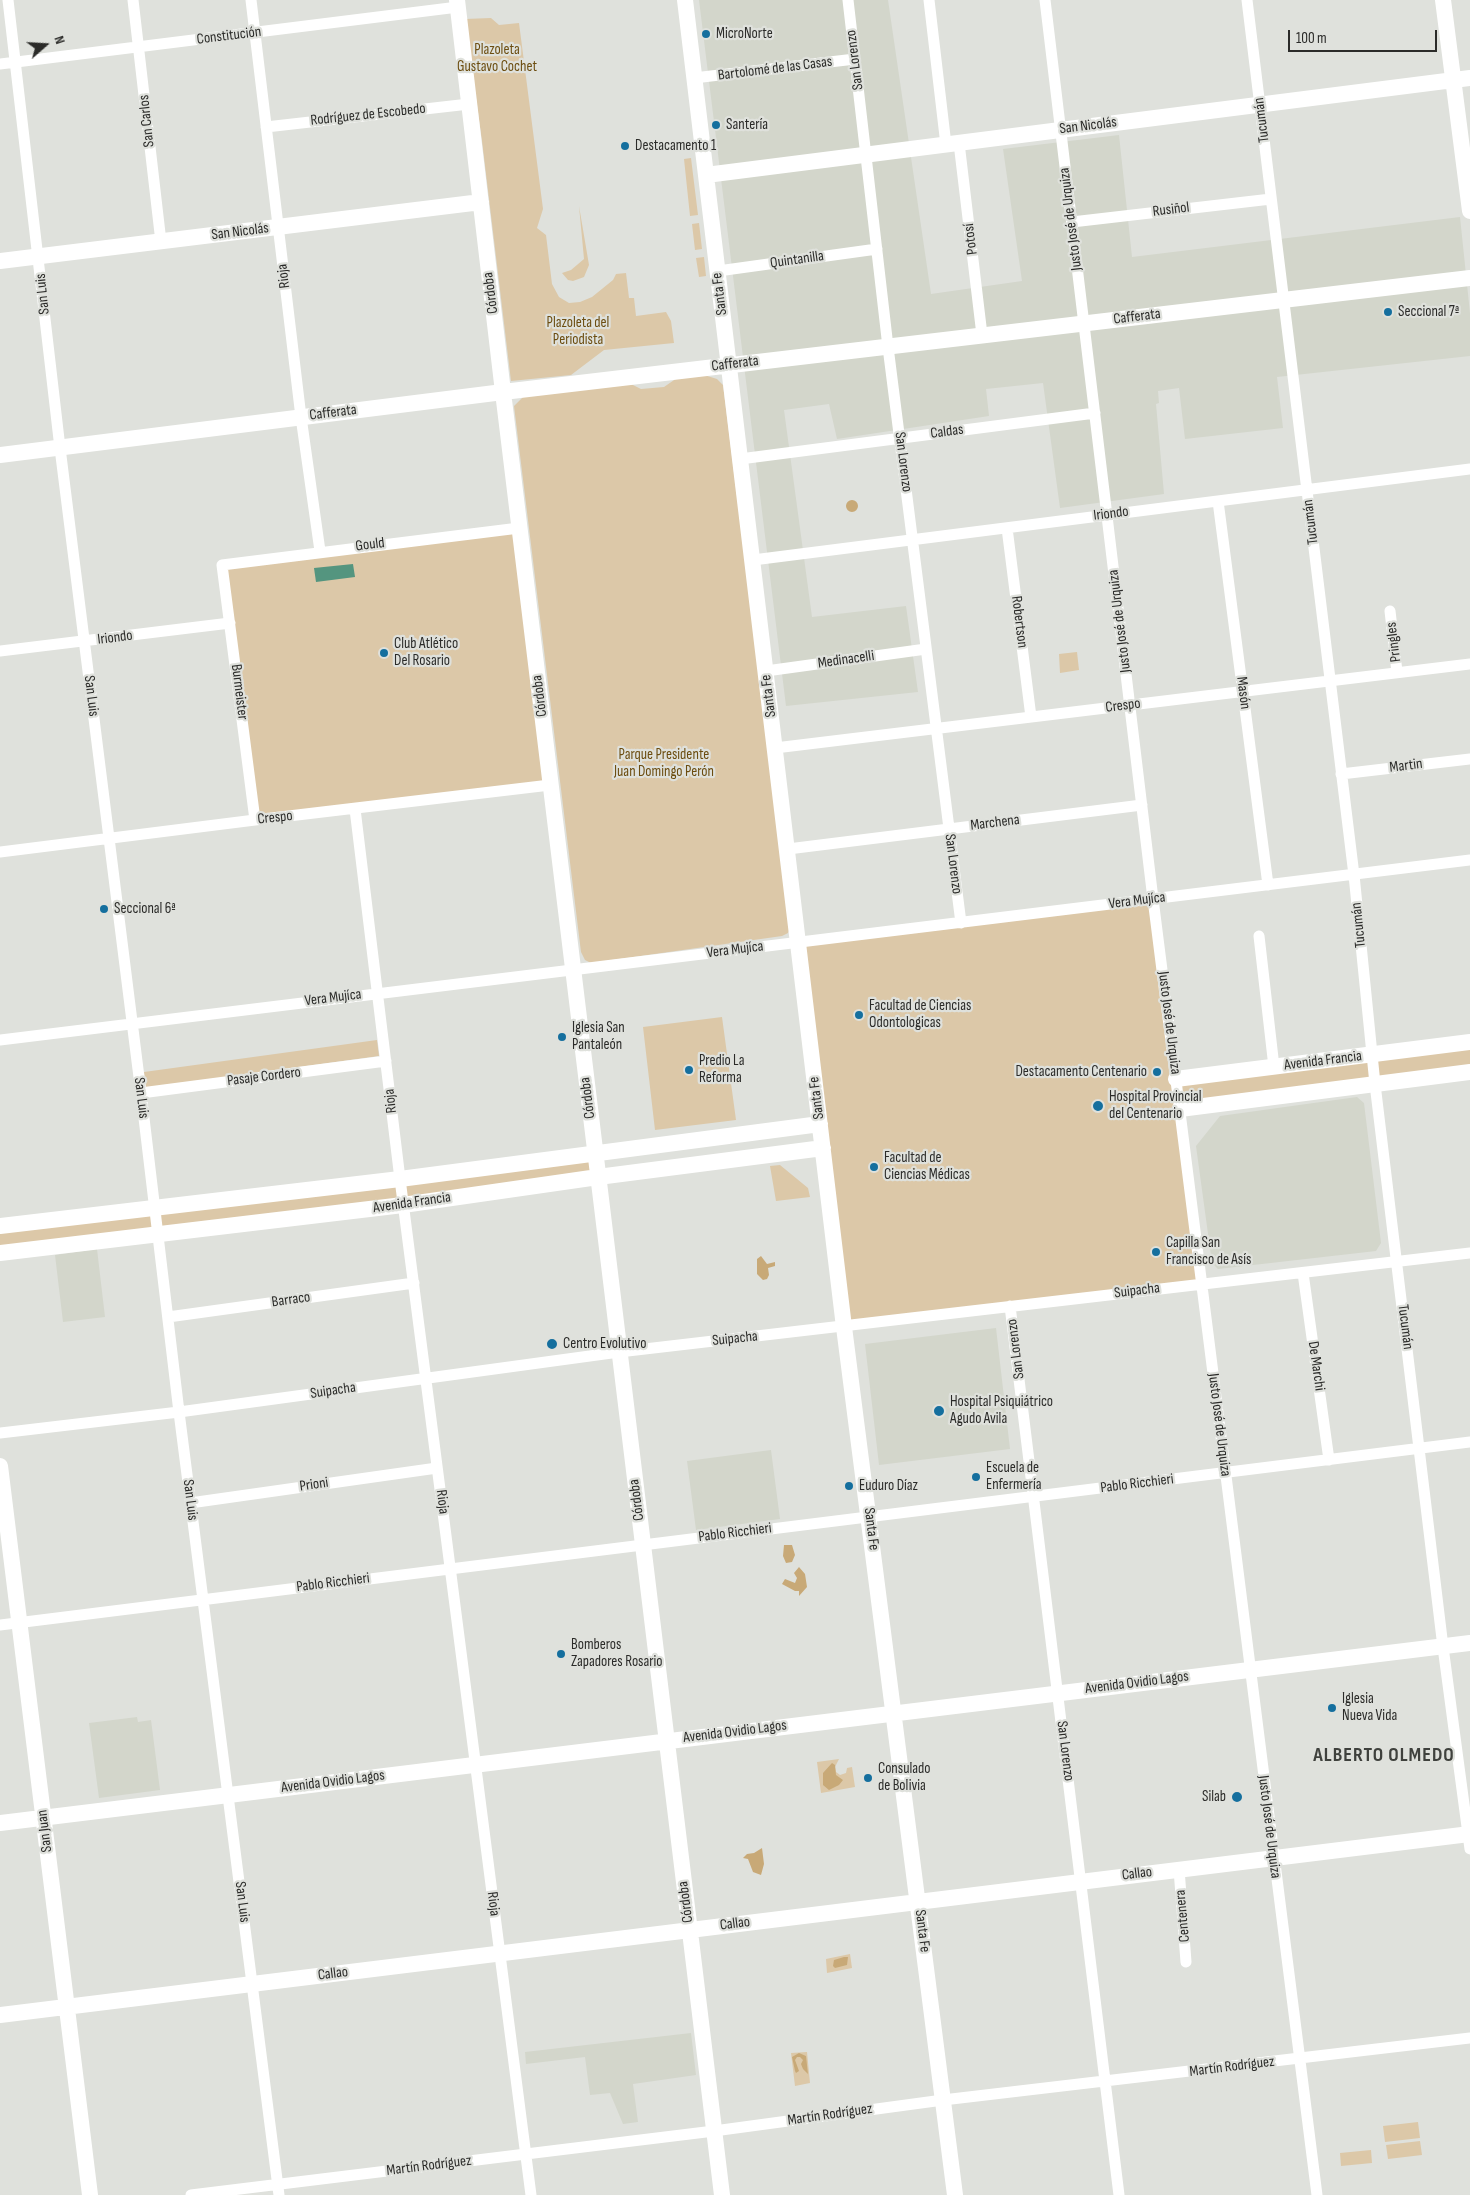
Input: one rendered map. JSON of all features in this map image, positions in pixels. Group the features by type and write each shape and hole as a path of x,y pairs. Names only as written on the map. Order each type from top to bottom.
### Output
{"main road":[{"name":"Santa Fe","path":"685,0 844,1327 955,2195"},
{"path":"1444,0 1470,211"},
{"name":"Córdoba","path":"458,4 519,528 722,2195"},
{"name":"San Nicolás","path":"706,175 1470,78"},
{"name":"San Nicolás","path":"0,261 481,202"},
{"name":"Cafferata","path":"0,455 503,392 1470,278"},
{"name":"Avenida Francia","path":"1176,1079 1470,1042"},
{"name":"Avenida Francia","path":"1180,1109 1470,1072"},
{"name":"Avenida Francia","path":"0,1226 155,1206 400,1179 820,1124"},
{"name":"Avenida Francia","path":"0,1253 403,1205 598,1177 823,1148"},
{"name":"San Juan","path":"0,1466 90,2195"},
{"name":"Avenida Ovidio Lagos","path":"0,1823 1470,1643"},
{"name":"Callao","path":"0,2016 1179,1869 1469,1839"}],"street":[{"name":"San Luis","path":"8,0 60,448 155,1206 178,1412 279,2190"},
{"name":"San Carlos","path":"133,0 161,242"},
{"name":"Rioja","path":"251,0 301,417 320,551"},
{"name":"San Lorenzo","path":"848,0 888,347 961,923"},
{"name":"Potosí","path":"929,0 982,335"},
{"name":"Justo José de Urquiza","path":"1045,0 1153,899 1317,2195"},
{"name":"Tucumán","path":"1247,0 1354,875 1375,1084 1396,1263 1443,1647 1469,1839"},
{"name":"Constitución","path":"0,64 458,4"},
{"name":"Bartolomé de las Casas","path":"694,78 855,59"},
{"name":"Rodríguez de Escobedo","path":"266,127 470,104"},
{"name":"Rusiñol","path":"1072,222 1271,199"},
{"name":"Quintanilla","path":"718,271 877,249"},
{"name":"Caldas","path":"740,459 1095,413"},
{"name":"Iriondo","path":"752,560 1470,469"},
{"name":"Masón","path":"1218,501 1268,885"},
{"name":"Gould","path":"222,565 320,551 519,528"},
{"name":"Robertson","path":"1006,528 1030,717"},
{"name":"Burmeister","path":"222,565 255,820"},
{"name":"Pringles","path":"1390,611 1397,672"},
{"name":"Iriondo","path":"0,652 230,622"},
{"name":"Medinacelli","path":"766,672 926,649"},
{"name":"Crespo","path":"775,748 1470,664"},
{"name":"Martin","path":"1341,774 1470,759"},
{"name":"Crespo","path":"0,852 550,785"},
{"name":"Marchena","path":"788,849 1142,805"},
{"name":"Rioja","path":"355,809 403,1205 531,2195"},
{"name":"Vera Mujíca","path":"0,1040 1470,860"},
{"path":"1259,936 1274,1067"},
{"name":"Pasaje Cordero","path":"141,1093 386,1061"},
{"name":"Suipacha","path":"0,1433 178,1412 619,1352 1470,1253"},
{"name":"De Marchi","path":"1303,1273 1329,1460"},
{"name":"Barraco","path":"168,1317 414,1283"},
{"name":"San Lorenzo","path":"1010,1306 1119,2195"},
{"name":"Pablo Ricchieri","path":"0,1625 1470,1442"},
{"name":"Prioni","path":"190,1503 437,1468"},
{"name":"Centenera","path":"1179,1869 1186,1962"},
{"name":"Martín Rodríguez","path":"191,2195 279,2190 526,2154 943,2100 1470,2038"}],"shaded area":[{"path":"699,0 888,0 931,294 1022,281 1003,149 1119,135 1132,257 1460,217 1470,313 1470,356 1277,377 1283,428 1185,439 1179,388 1158,391 1159,403 1156,404 1164,494 1060,508 1043,383 986,389 989,416 837,439 829,404 784,410 812,617 906,606 918,692 786,706"},
{"path":"850,500 854,500 858,506 854,512 850,512 846,508 846,504"},
{"path":"353,564 355,577 316,582 314,568"},
{"path":"1357,1097 1364,1103 1381,1243 1376,1251 1218,1269 1212,1263 1196,1146 1220,1116"},
{"path":"97,1249 105,1317 63,1322 55,1255"},
{"path":"761,1256 767,1264 775,1262 775,1266 768,1268 769,1275 767,1279 763,1280 757,1274 757,1259"},
{"name":"Hospital Psiquiátrico Agudo Avila","path":"996,1328 1010,1449 879,1465 865,1344"},
{"path":"771,1450 780,1519 696,1530 687,1461"},
{"path":"784,1545 792,1545 795,1555 792,1562 786,1563 783,1556"},
{"path":"799,1567 805,1574 807,1587 799,1596 799,1591 795,1591 782,1584 785,1579 795,1583 797,1578 794,1573"},
{"path":"137,1717 138,1722 151,1720 160,1790 99,1798 89,1723"},
{"path":"832,1763 835,1765 836,1775 843,1780 839,1785 829,1790 823,1785 823,1773"},
{"path":"762,1848 764,1864 761,1875 753,1872 748,1859 743,1858 747,1854 754,1853"},
{"path":"848,1957 847,1965 835,1968 833,1966 834,1960"},
{"path":"691,2033 696,2075 633,2084 638,2122 623,2124 610,2093 590,2095 585,2057 526,2064 525,2052"},
{"path":"799,2053 806,2056 808,2074 803,2069 801,2064 803,2060 800,2057 797,2057 795,2060 799,2071 796,2073 795,2071 792,2057"}],"green space":[{"name":"Plazoleta Gustavo Cochet","path":"491,18 499,25 519,23 543,209 537,228 546,235 552,284 559,297 569,303 580,302 592,297 613,280 616,274 626,273 629,298 634,298 636,316 666,312 671,321 674,343 604,350 571,375 511,381 465,19"},
{"path":"691,158 698,215 690,216 684,159"},
{"path":"579,206 589,265 584,277 573,281 568,280 562,273 571,270 584,259"},
{"path":"699,223 702,249 695,250 692,224"},
{"path":"704,257 706,276 699,277 696,258"},
{"name":"Parque Presidente Juan Domingo Perón","path":"704,375 717,379 723,385 791,926 788,933 782,936 591,963 585,960 581,952 514,406 523,397 629,383 641,389 664,387 677,378"},
{"name":"Club Atlético Del Rosario","path":"519,528 550,785 255,820 222,565"},
{"path":"1077,652 1079,670 1060,673 1059,654"},
{"path":"1153,899 1176,1079 1470,1042 1470,1072 1180,1109 1202,1284 844,1327 799,942"},
{"name":"Predio La Reforma","path":"722,1017 736,1120 655,1130 643,1027"},
{"path":"377,1040 379,1056 146,1088 144,1072"},
{"path":"595,1153 598,1177 0,1253 0,1226"},
{"path":"780,1165 808,1188 810,1197 776,1201 770,1166"},
{"path":"839,1759 835,1767 836,1772 840,1775 846,1773 847,1768 852,1767 855,1787 821,1793 817,1762"},
{"path":"850,1954 852,1968 827,1973 826,1959"},
{"path":"807,2052 810,2083 795,2086 791,2053"},
{"path":"1418,2122 1420,2138 1385,2142 1383,2126"},
{"path":"1420,2141 1422,2155 1388,2159 1386,2145"},
{"path":"1371,2150 1372,2163 1341,2166 1340,2153"}],"place":[{"name":"MicroNorte","path":"706,34"},
{"name":"Santería","path":"716,125"},
{"name":"Destacamento 1","path":"625,146"},
{"name":"Seccional 7ª","path":"1388,312"},
{"name":"Club Atlético Del Rosario","path":"384,653"},
{"name":"Seccional 6ª","path":"104,909"},
{"name":"Facultad de Ciencias Odontologicas","path":"859,1015"},
{"name":"Iglesia San Pantaleón","path":"562,1037"},
{"name":"Predio La Reforma","path":"689,1070"},
{"name":"Destacamento Centenario","path":"1157,1072"},
{"name":"Hospital Provincial del Centenario","path":"1098,1106"},
{"name":"Facultad de Ciencias Médicas","path":"874,1167"},
{"name":"Capilla San Francisco de Asís","path":"1156,1252"},
{"name":"Centro Evolutivo","path":"552,1344"},
{"name":"Hospital Psiquiátrico Agudo Avila","path":"939,1411"},
{"name":"Escuela de Enfermería","path":"976,1477"},
{"name":"Euduro Díaz","path":"849,1486"},
{"name":"Bomberos Zapadores Rosario","path":"561,1654"},
{"name":"Iglesia Nueva Vida","path":"1332,1708"},
{"name":"Consulado de Bolivia","path":"868,1778"},
{"name":"Silab","path":"1237,1797"}],"district":[{"name":"ALBERTO OLMEDO","path":"1384,1756"}],"park label":[{"name":"Plazoleta del Periodista","path":"578,332"}]}
